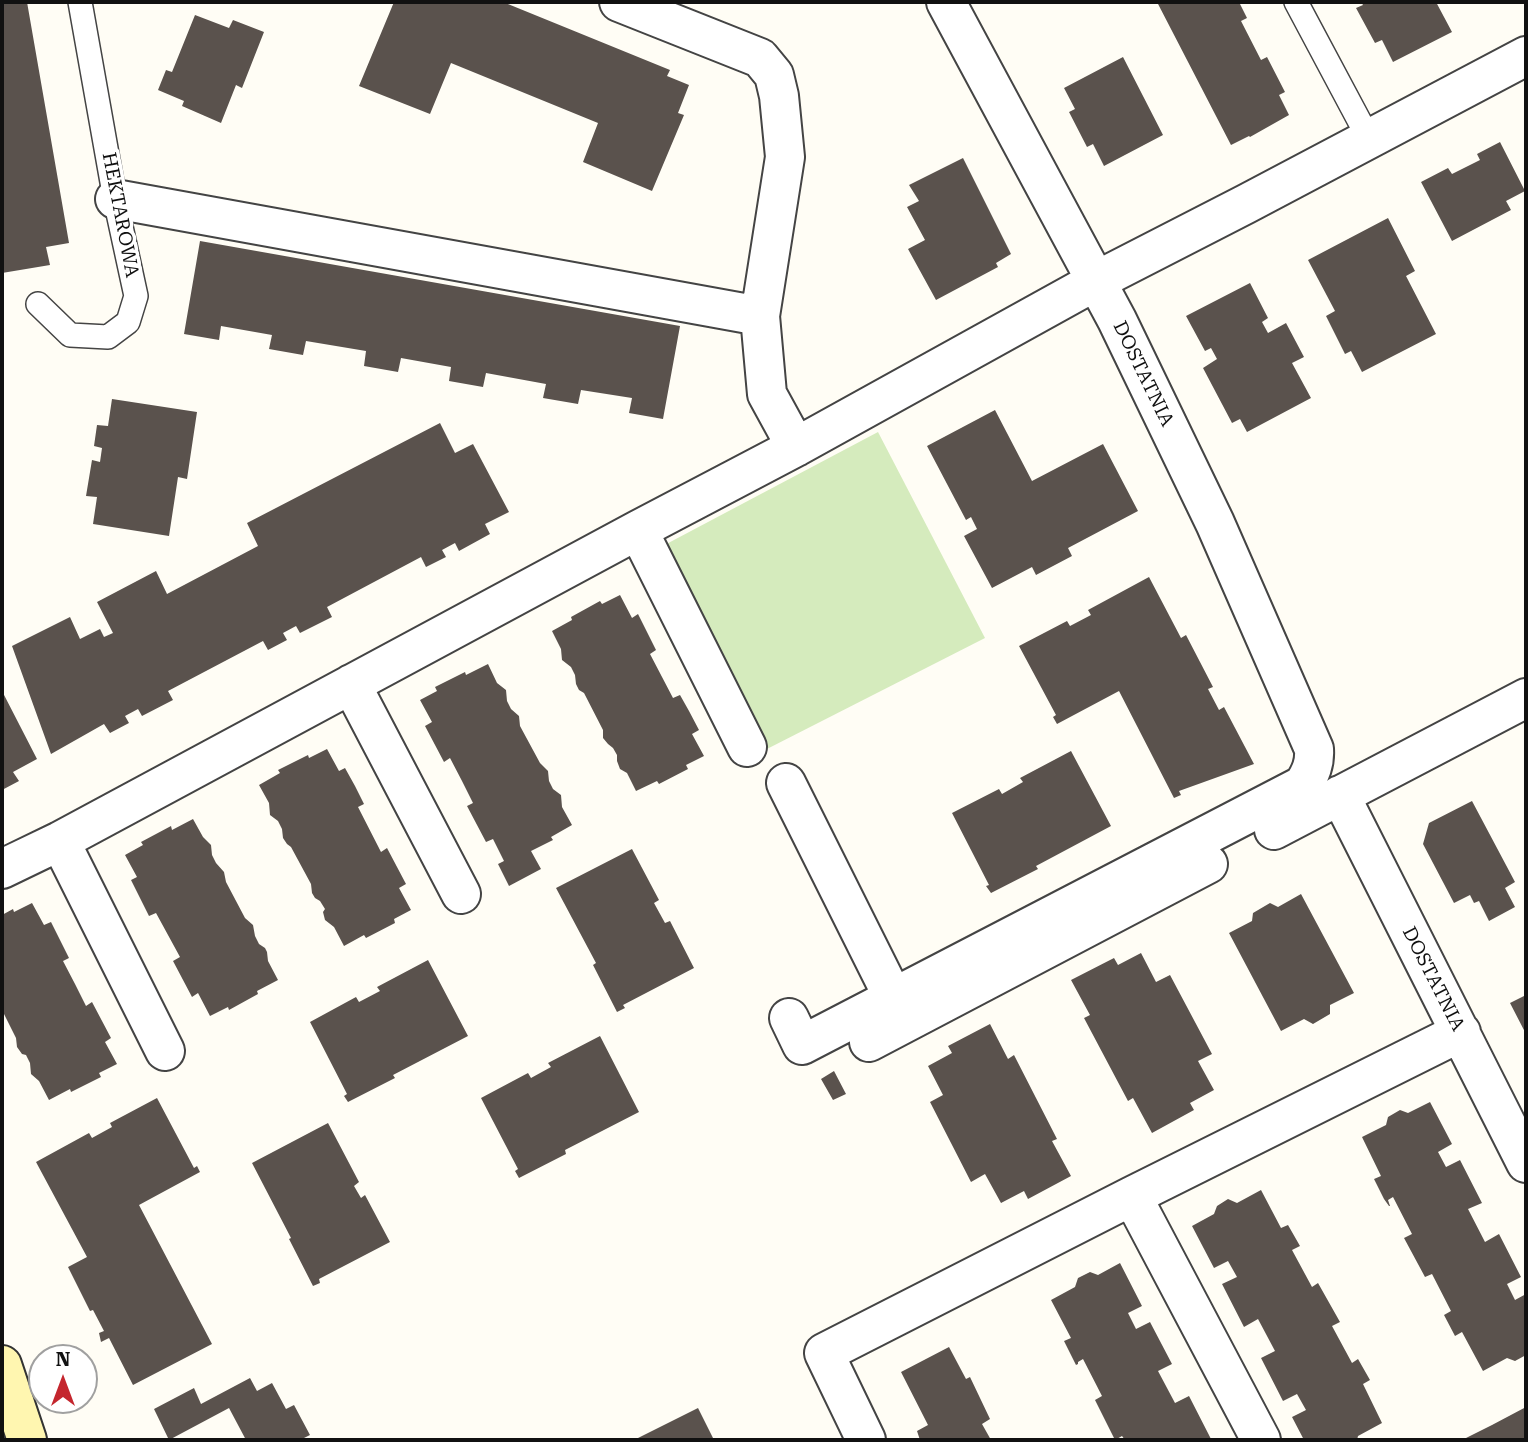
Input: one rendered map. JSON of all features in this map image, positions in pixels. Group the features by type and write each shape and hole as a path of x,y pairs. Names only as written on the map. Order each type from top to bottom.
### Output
{"street":[{"path":"619,2 760,58 774,75 779,96 785,157 760,316 767,394 796,447"},
{"name":"DOSTATNIA","path":"893,997 1303,785 1311,773 1314,758 1314,749 1215,523 1117,320 946,2"},
{"path":"2,869 60,841 796,447 1096,281 1526,56"},
{"path":"115,199 760,316"},
{"path":"638,530 747,747"},
{"path":"351,684 461,894"},
{"path":"869,1042 1526,698"},
{"path":"786,783 893,997 802,1045 789,1018"},
{"name":"DOSTATNIA","path":"1340,795 1526,1163"},
{"path":"60,841 165,1051"},
{"path":"866,1440 824,1353 1461,1032"},
{"path":"1132,1196 1261,1440"},
{"path":"2,1364 27,1440"}],"lane":[{"name":"HEKTAROWA","path":"38,304 70,335 108,337 128,322 136,296 115,199 80,2"},
{"path":"1296,2 1369,139"}],"green space":[{"path":"878,432 985,638 763,751 657,549"}],"building":[{"path":"2,2 27,2 69,243 46,247 50,265 2,273"},
{"path":"394,2 503,2 670,70 667,76 689,85 678,113 684,115 652,191 583,162 598,123 451,63 430,114 359,86"},
{"path":"1157,2 1239,2 1247,18 1241,21 1261,60 1267,57 1285,92 1279,95 1289,115 1231,145"},
{"path":"1361,2 1436,2 1452,32 1393,62 1382,40 1375,43 1356,8 1363,5"},
{"path":"195,15 229,28 233,20 264,32 242,88 236,85 221,123 182,106 184,101 158,90 166,70 172,72"},
{"path":"1123,57 1163,135 1104,166 1093,144 1087,147 1069,112 1075,109 1064,88"},
{"path":"1500,142 1525,191 1506,201 1511,210 1452,241 1421,182 1448,168 1452,174 1480,160 1477,154"},
{"path":"963,158 1011,254 996,263 998,267 936,300 908,249 925,240 907,207 919,201 909,185"},
{"path":"1388,218 1415,271 1406,276 1436,334 1362,372 1351,351 1345,354 1326,316 1335,311 1308,260"},
{"path":"200,241 680,326 663,419 629,413 632,398 581,390 578,404 543,398 546,384 486,373 483,387 449,381 451,367 401,358 398,372 364,366 366,351 306,341 303,355 269,349 272,335 221,326 219,340 184,334"},
{"path":"1250,283 1268,318 1262,322 1268,333 1286,323 1304,357 1292,363 1311,398 1247,432 1240,419 1232,423 1203,368 1217,359 1211,348 1205,351 1186,316"},
{"path":"112,399 197,412 187,479 178,477 169,536 93,524 97,497 86,496 92,460 100,462 102,448 94,446 97,425 108,426"},
{"path":"995,410 1032,481 1103,444 1138,511 1068,548 1072,556 1036,575 1032,567 992,588 964,536 977,529 971,517 966,520 927,446"},
{"path":"440,423 455,453 473,444 509,512 485,524 490,534 459,551 455,543 442,550 446,557 426,567 421,557 327,607 332,617 300,633 296,626 283,633 287,640 268,650 263,641 168,691 173,700 142,716 138,709 125,716 129,723 110,733 104,724 51,754 12,646 70,617 80,639 100,629 104,637 113,633 97,602 156,571 167,594 258,546 247,523"},
{"path":"1149,577 1181,638 1186,635 1213,687 1208,689 1219,710 1224,707 1254,764 1179,791 1181,795 1174,798 1119,691 1057,724 1053,717 1056,715 1019,646 1067,621 1070,626 1091,615 1088,610"},
{"path":"620,595 632,618 638,614 656,650 650,654 673,698 680,695 699,730 692,734 704,756 686,765 688,769 659,784 657,781 636,791 627,773 620,769 613,748 603,738 603,730 584,693 579,690 571,667 562,660 561,649 552,631 600,601 602,604"},
{"path":"488,664 497,683 506,690 507,701 519,716 520,726 540,763 548,771 553,789 561,795 562,807 572,825 551,837 553,840 531,851 541,869 509,886 498,864 504,861 493,839 486,842 467,806 473,803 450,758 444,762 425,726 432,722 420,700 437,691 435,687"},
{"path":"2,691 37,759 13,772 19,781 2,790"},
{"path":"327,749 339,771 345,768 355,786 364,804 358,807 381,852 387,848 406,884 399,888 411,910 394,919 395,923 344,946 334,927 325,920 325,909 312,893 311,884 291,847 283,838 278,821 270,815 269,803 259,785 280,773 278,770"},
{"path":"1071,751 1111,826 991,893 952,813 999,789 1002,794 1023,782 1020,778"},
{"path":"1472,801 1515,882 1505,888 1515,907 1489,921 1479,901 1474,903 1470,895 1454,903 1423,844 1429,823"},
{"path":"193,819 211,845 212,855 224,872 226,882 245,918 253,925 255,936 265,948 268,961 278,980 229,1010 228,1007 210,1016 198,993 192,997 173,961 180,957 156,913 149,916 131,880 137,877 125,855 143,845 141,842 171,826 172,830"},
{"path":"632,849 659,900 654,903 665,923 670,921 694,968 623,1005 625,1008 617,1012 593,965 596,963 556,888"},
{"path":"1301,894 1354,993 1330,1005 1330,1014 1313,1024 1304,1019 1281,1031 1229,933 1252,921 1253,913 1270,903 1278,907"},
{"path":"32,903 44,925 51,922 69,958 63,961 86,1006 92,1002 111,1038 105,1042 117,1064 99,1073 101,1077 49,1100 39,1081 31,1074 30,1063 17,1047 16,1038 2,1010 2,915"},
{"path":"1141,953 1156,982 1170,975 1212,1054 1198,1061 1214,1090 1190,1103 1194,1110 1152,1133 1133,1098 1128,1101 1084,1018 1090,1015 1071,980 1114,958 1118,965"},
{"path":"428,960 468,1036 348,1102 344,1096 347,1094 310,1022 356,997 359,1002 380,991 377,987"},
{"path":"1526,995 1526,1034 1510,1003"},
{"path":"990,1024 1008,1059 1014,1055 1057,1139 1052,1141 1071,1176 1028,1199 1024,1191 1001,1203 985,1174 971,1182 930,1102 943,1095 928,1066 952,1053 948,1046"},
{"path":"600,1036 639,1112 565,1150 566,1154 519,1178 515,1171 518,1169 481,1098 528,1073 531,1078 551,1067 548,1063"},
{"path":"834,1071 846,1094 833,1100 821,1079"},
{"path":"157,1098 194,1168 197,1166 200,1172 139,1205 212,1344 133,1385 109,1338 101,1342 99,1333 104,1331 93,1310 90,1311 68,1267 87,1257 36,1162 89,1133 92,1138 112,1127 110,1123"},
{"path":"1430,1102 1452,1144 1438,1152 1446,1167 1460,1160 1482,1203 1468,1209 1485,1242 1499,1234 1521,1277 1507,1284 1515,1300 1526,1294 1526,1355 1515,1361 1507,1358 1483,1371 1462,1332 1455,1336 1444,1315 1451,1311 1432,1274 1425,1277 1404,1238 1412,1234 1393,1197 1388,1200 1390,1206 1384,1199 1374,1179 1381,1176 1362,1137 1386,1125 1388,1117 1400,1110 1408,1113"},
{"path":"328,1123 359,1182 354,1186 361,1198 365,1195 390,1242 319,1279 320,1283 313,1286 252,1163"},
{"path":"1261,1190 1281,1228 1288,1225 1300,1246 1292,1250 1312,1287 1318,1283 1340,1322 1332,1326 1352,1363 1358,1359 1370,1380 1363,1384 1382,1423 1358,1436 1357,1440 1304,1440 1292,1417 1306,1410 1297,1394 1283,1401 1261,1358 1275,1351 1258,1319 1244,1327 1222,1284 1237,1277 1228,1261 1214,1268 1192,1226 1214,1214 1217,1206 1228,1199 1237,1203"},
{"path":"1120,1263 1142,1306 1128,1313 1136,1329 1150,1322 1172,1364 1158,1371 1175,1403 1189,1396 1211,1439 1125,1440 1122,1436 1115,1440 1095,1400 1102,1396 1083,1359 1076,1365 1064,1341 1071,1338 1051,1300 1075,1287 1078,1278 1090,1272 1098,1275"},
{"path":"949,1347 966,1379 970,1377 990,1419 982,1424 991,1440 920,1440 917,1431 928,1425 901,1372"},
{"path":"250,1378 257,1391 272,1383 286,1409 294,1405 310,1435 302,1440 246,1440 229,1408 169,1440 154,1409 194,1388 201,1404"},
{"path":"1526,1407 1526,1440 1462,1440 1492,1425"},
{"path":"698,1408 714,1440 634,1440"}]}
